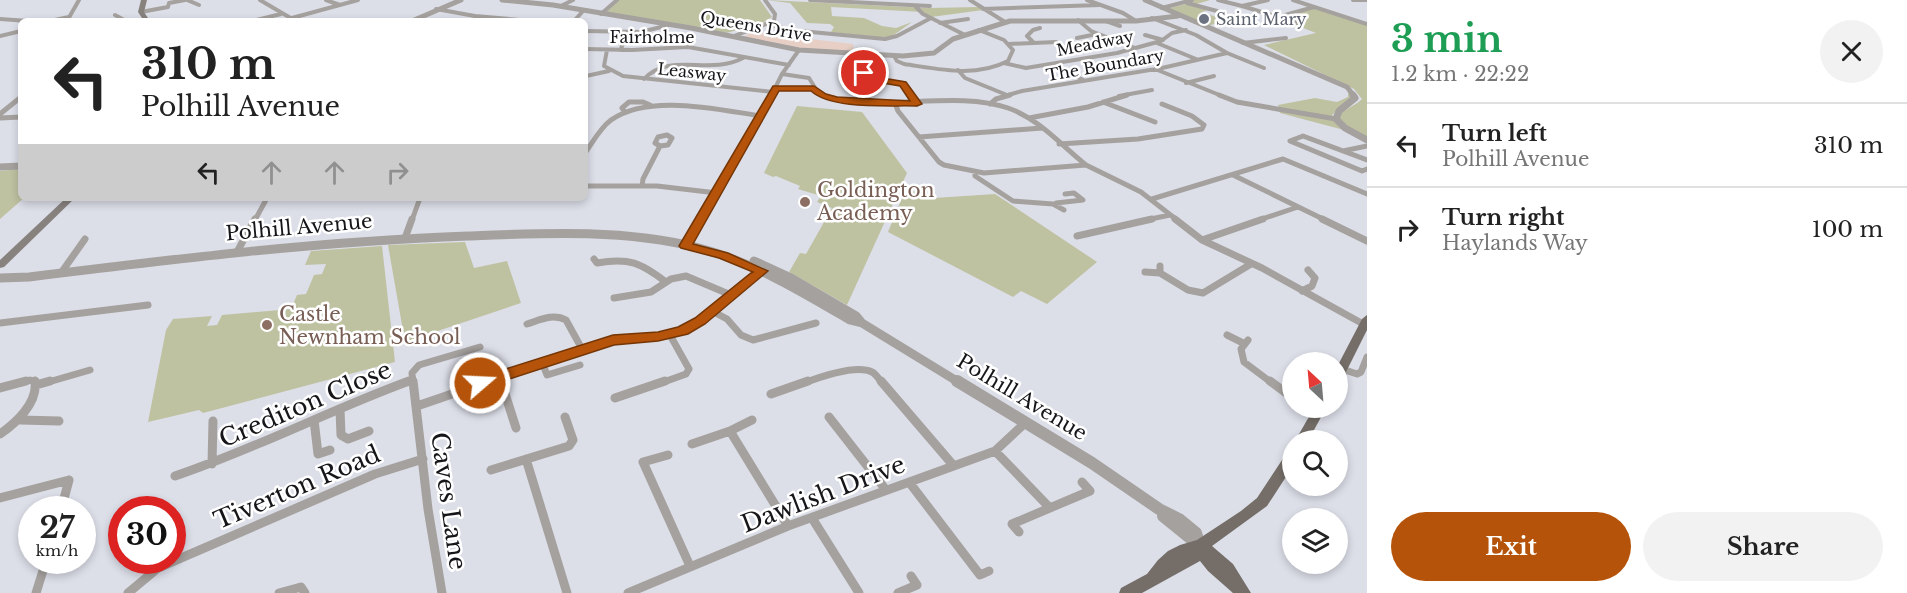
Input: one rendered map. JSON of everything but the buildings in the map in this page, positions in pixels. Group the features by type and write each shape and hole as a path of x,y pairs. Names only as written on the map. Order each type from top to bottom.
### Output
{"main road":[{"path":"144,0 141,12 145,18"},
{"path":"3,260 68,201"},
{"path":"1348,357 1366,322"},
{"path":"1127,593 1194,558 1200,546 1262,502 1282,472"},
{"path":"1200,546 1204,556 1218,572 1240,590"}],"street":[{"path":"69,18 79,0"},
{"path":"141,12 163,9 170,3 186,0 199,5"},
{"path":"260,0 281,14 292,18 358,0"},
{"path":"326,0 341,6"},
{"name":"Queens Drive","path":"502,0 561,6 734,36 799,50 894,56 928,55 953,39 1005,22 1136,21 1178,16"},
{"path":"561,6 573,0"},
{"path":"601,14 617,0"},
{"path":"734,36 774,21 775,16 765,0"},
{"path":"810,0 930,6"},
{"path":"875,0 877,5"},
{"path":"970,0 1005,22"},
{"path":"1008,0 1017,6"},
{"path":"1087,0 1123,13 1136,21"},
{"path":"1144,0 1351,90 1355,98 1338,111 1336,119"},
{"path":"1162,8 1192,0"},
{"path":"1218,0 1298,23"},
{"path":"1242,6 1268,0"},
{"path":"1293,0 1367,24"},
{"path":"1353,0 1367,0"},
{"path":"418,18 455,1"},
{"path":"1187,3 1217,11"},
{"path":"983,9 1017,6 1069,8 1100,5"},
{"path":"915,6 931,18 965,35"},
{"path":"1278,17 1316,6"},
{"path":"436,9 492,18"},
{"path":"575,18 583,11"},
{"path":"264,18 281,14"},
{"path":"115,15 120,18"},
{"path":"768,24 790,30 885,39 896,37 915,23 931,18"},
{"path":"1152,18 1186,30 1227,53 1256,65"},
{"path":"0,19 18,19"},
{"path":"940,23 968,19"},
{"path":"1078,20 1097,34 1135,48"},
{"path":"1106,21 1120,26"},
{"path":"588,31 625,32 662,29 669,25"},
{"path":"1034,43 1027,36 1033,30 1040,28"},
{"path":"0,34 18,30"},
{"path":"980,30 1009,44 1056,42"},
{"name":"Meadway","path":"894,56 897,61 904,64 958,70 987,69 1004,63 1022,68 1157,43 1170,33 1186,30"},
{"path":"621,50 625,32"},
{"path":"1077,38 1097,34"},
{"path":"1145,34 1163,40"},
{"path":"1243,43 1286,38"},
{"path":"1157,43 1196,59"},
{"path":"1004,63 1013,54 1009,44"},
{"name":"Fairholme","path":"588,49 688,47 789,65"},
{"path":"608,50 604,66 609,70"},
{"path":"687,243 762,116 782,74 799,50"},
{"name":"The Boundary","path":"990,104 993,100 1007,95 1166,67 1227,53"},
{"path":"645,79 649,71 656,67 667,65 721,68 737,63 743,58"},
{"path":"1152,62 1166,67"},
{"path":"1052,64 1083,80"},
{"path":"1155,69 1227,99 1261,108 1336,119 1345,128 1367,140"},
{"path":"588,75 609,70"},
{"name":"Leasway","path":"609,70 622,76 645,79 775,90 814,88"},
{"path":"958,70 965,78 1007,95"},
{"path":"782,74 808,78 819,94 830,98 895,104 967,101 1008,108 1029,117 1086,165 1152,199 1202,240 1366,322"},
{"path":"1186,83 1214,76"},
{"path":"874,79 903,83 917,104"},
{"path":"1029,117 1088,107 1152,90"},
{"path":"0,116 18,100"},
{"path":"1103,102 1155,122"},
{"path":"895,104 939,162 975,172 1086,165"},
{"path":"1059,144 1162,136 1196,131 1204,125 1192,116 1162,104"},
{"path":"588,149 612,119 625,112 652,106 762,116"},
{"path":"0,116 18,117"},
{"path":"919,137 1042,128"},
{"path":"1367,160 1303,136 1290,141 1362,171 1367,169"},
{"path":"642,186 643,179 660,146"},
{"path":"1343,151 1367,146"},
{"path":"1152,199 1283,159 1367,194"},
{"path":"0,167 18,166"},
{"path":"975,172 975,176 1014,202 1028,204 1083,200 1074,193 1065,195"},
{"path":"1233,175 1367,241"},
{"path":"588,186 642,186 717,193"},
{"path":"237,252 265,201"},
{"path":"405,238 419,201"},
{"path":"1056,203 1064,210"},
{"path":"1202,240 1298,207"},
{"path":"1077,236 1170,215"},
{"name":"Polhill Avenue","path":"0,278 237,252 405,238 540,233 602,234 687,243 764,268 850,320 862,323 1092,463 1159,509 1164,517 1200,546"},
{"path":"61,273 85,238"},
{"path":"594,259 597,263 624,259 634,260 643,264 666,282"},
{"path":"1145,272 1160,269 1188,290 1203,293 1251,264"},
{"path":"417,406 499,376 613,340 670,335 700,321 764,268"},
{"path":"1302,291 1312,286 1315,278 1308,270"},
{"path":"614,298 651,292 677,277 695,278 731,296"},
{"path":"0,323 148,305"},
{"path":"712,311 723,316 738,335 749,341 759,340 810,322"},
{"path":"527,324 553,316 562,318 566,320 582,350"},
{"path":"615,398 686,374 689,369 687,363 670,335"},
{"path":"1227,335 1247,342 1242,349 1244,362 1282,390"},
{"path":"412,380 414,369 419,365 474,346"},
{"path":"1348,373 1361,372 1367,357"},
{"path":"542,362 547,375 580,365"},
{"path":"771,394 848,371 861,369 873,372 953,465"},
{"path":"36,385 90,370"},
{"path":"499,376 516,428"},
{"path":"0,388 30,380 35,381 36,385"},
{"name":"Caves Lane","path":"412,380 428,509 442,593"},
{"name":"Crediton Close","path":"175,476 245,451 278,434 380,390 412,380"},
{"path":"1,433 20,420 29,407 36,385"},
{"path":"340,409 341,435 348,439 369,431"},
{"path":"491,470 569,446 573,440 565,417"},
{"path":"829,417 886,490"},
{"path":"20,420 59,421"},
{"path":"314,420 318,454 330,450"},
{"path":"692,444 730,432 753,420"},
{"name":"Crediton Close","path":"212,464 213,421"},
{"name":"Dawlish Drive","path":"628,593 788,526 995,451 1025,423"},
{"path":"730,432 788,526"},
{"path":"995,451 1050,508"},
{"path":"668,454 643,462 690,566"},
{"name":"Tiverton Road","path":"128,593 158,568 375,474 423,459"},
{"path":"526,459 567,593"},
{"path":"0,498 69,480 65,496"},
{"path":"909,482 980,574 988,571"},
{"path":"1019,532 1012,524 1090,491 1082,482"},
{"path":"812,518 859,593"},
{"path":"36,593 42,574"},
{"path":"898,593 917,585 911,576"},
{"path":"279,593 296,587 301,587 305,593"}],"shaded area":[{"path":"752,32 853,44 854,52 797,49 743,37"}],"green space":[{"path":"619,0 760,0 772,17 761,24 726,33 605,13"},
{"path":"766,0 929,8 978,7 983,10 931,17 923,12 831,7 832,16 864,18 882,26 896,28 912,22 891,37 885,38 831,32 834,27 830,24 807,23 790,3"},
{"path":"1187,0 1210,0 1193,5 1208,10 1202,12 1219,18 1220,22 1208,26 1166,9 1194,2"},
{"path":"1316,8 1367,25 1367,138 1348,128 1340,120 1342,113 1362,99 1354,89 1264,45 1316,33 1275,17"},
{"path":"1348,90 1351,98 1332,115 1344,130 1280,113 1278,105 1315,98 1337,102 1348,97"},
{"name":"Goldington Academy","path":"797,106 862,112 907,173 847,305 789,272 800,253 806,254 832,208 817,202 821,196 798,189 800,186 764,173"},
{"path":"18,169 18,201 21,201 0,219 0,171"},
{"path":"907,186 919,195 934,198 995,194 1097,262 1047,304 1021,291 1013,297 888,232"},
{"path":"465,242 474,268 507,261 521,303 405,342 388,245"},
{"name":"Castle Newnham School","path":"382,246 395,362 203,413 199,410 148,422 166,330 173,319 212,316 207,326 217,325 222,315 291,309 297,295 306,294 314,275 322,274 326,264 305,265 311,251"}],"place":[{"name":"Saint Mary","path":"1204,19"},
{"name":"Goldington Academy","path":"805,202"},
{"name":"Castle Newnham School","path":"267,325"}],"route":[{"path":"480,383 613,340 658,337 683,330 700,321 756,276 762,271 724,256 685,246 700,224 776,88 814,88 823,96 837,100 917,104 903,83 874,79 864,73"}]}
